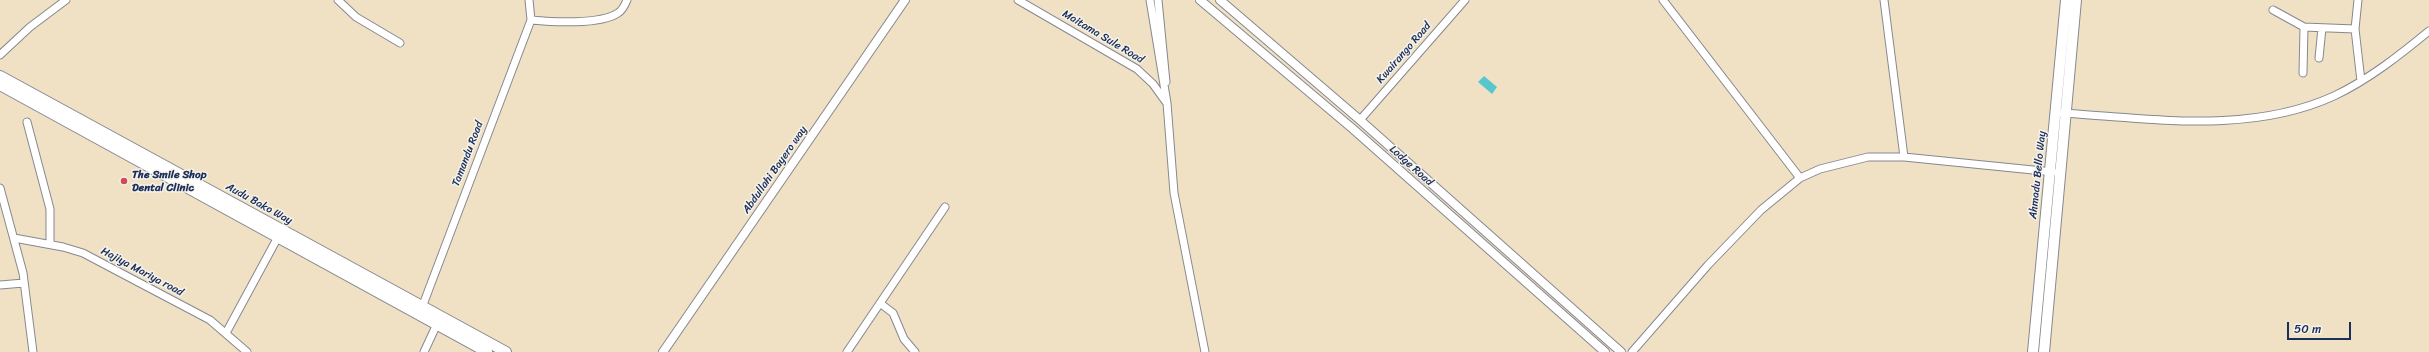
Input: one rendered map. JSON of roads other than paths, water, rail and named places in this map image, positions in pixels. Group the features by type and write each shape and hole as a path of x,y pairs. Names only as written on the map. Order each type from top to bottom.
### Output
{"main road":[{"name":"Ahmadu Bello Way","path":"2044,352 2061,113 2066,0"},
{"name":"Ahmadu Bello Way","path":"2061,113 2076,0"},
{"name":"Audu Bako Way","path":"0,76 420,310 437,324 487,352"},
{"name":"Audu Bako Way","path":"0,85 278,237 420,310 506,352"},
{"name":"Ahmadu Bello Way","path":"2033,352 2056,172"}],"street":[{"path":"0,54 30,27 66,0"},
{"path":"338,0 356,17 400,43"},
{"name":"Tamandu Road","path":"420,310 531,20 529,0"},
{"path":"531,20 561,23 610,16 618,13 627,0"},
{"name":"Abdullahi Bayero way","path":"663,352 905,0"},
{"name":"Maitama Sule Road","path":"1018,0 1138,69 1153,84 1167,104"},
{"path":"1150,0 1167,104 1174,193 1205,352"},
{"path":"1158,0 1166,70 1165,88"},
{"name":"Lodge Road","path":"1200,0 1353,129 1605,352"},
{"name":"Lodge Road","path":"1220,0 1360,120 1621,352"},
{"name":"Kwairango Road","path":"1360,120 1465,0"},
{"path":"1663,0 1800,178"},
{"path":"1884,0 1904,157"},
{"path":"2358,0 2355,29 2361,81"},
{"path":"2273,10 2304,27 2355,29"},
{"path":"2303,73 2304,27"},
{"path":"2319,58 2322,28"},
{"path":"2061,113 2160,120 2217,120 2272,116 2308,106 2335,96 2390,62 2429,31"},
{"path":"27,122 48,200 50,244"},
{"path":"1632,352 1708,265 1761,210 1800,178 1845,161 1868,157 1904,157 2056,172"},
{"path":"0,191 14,238 24,283 33,352"},
{"path":"846,352 881,304 946,207"},
{"path":"226,333 278,237"},
{"name":"Hajiya Mariya road","path":"14,238 50,244 83,254 210,320 248,352"},
{"path":"0,284 24,283"},
{"path":"881,304 893,313 904,339 915,352"},
{"path":"424,352 437,324"}],"water":[{"path":"1484,76 1497,87 1492,94 1478,82"}],"place":[{"name":"The Smile Shop Dental Clinic","path":"124,181"}]}
